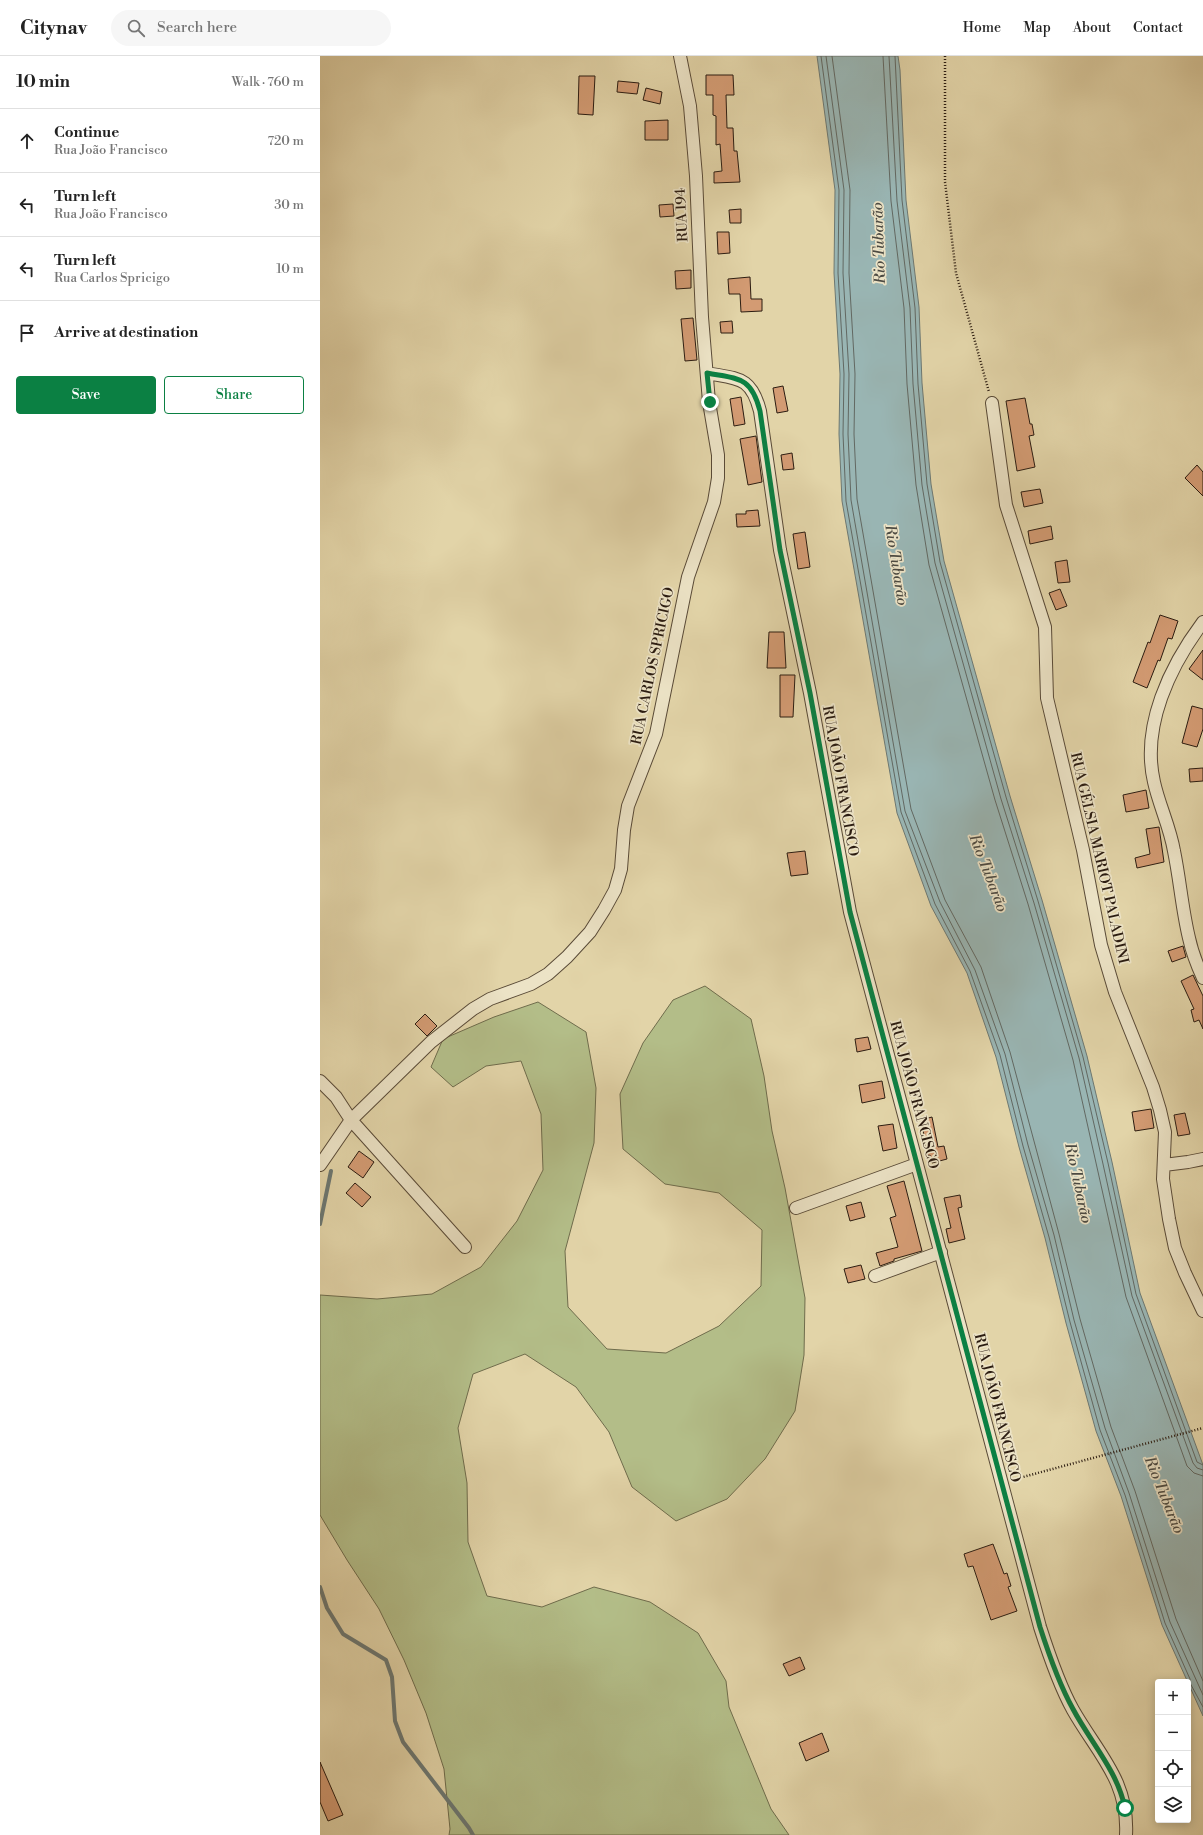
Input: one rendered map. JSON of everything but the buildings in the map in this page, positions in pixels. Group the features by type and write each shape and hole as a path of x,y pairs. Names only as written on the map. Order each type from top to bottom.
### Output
{"street":[{"name":"RUA 194","path":"680,56 690,106 707,373"},
{"name":"RUA CARLOS SPRICIGO","path":"320,1165 351,1120 431,1042 455,1022 490,1000 548,974 567,957 590,932 616,890 621,869 624,830 628,806 656,734 688,577 714,502 718,478 718,455 707,373"},
{"name":"RUA JOÃO FRANCISCO","path":"707,373 740,380 749,385 756,396 760,411 780,550 810,693 842,878 850,912 1001,1483 1048,1650 1074,1710 1116,1778 1125,1808 1126,1835"},
{"name":"RUA GÉLSIA MARIOT PALADINI","path":"992,403 1006,505 1045,627 1047,698 1084,850 1101,945 1115,992 1153,1087 1160,1110 1165,1132 1163,1179 1164,1195 1175,1248 1184,1273 1203,1311"},
{"path":"1203,622 1186,648 1161,700 1153,723 1150,751 1154,783 1172,842 1188,938 1203,978"},
{"path":"320,1081 336,1097 351,1120 465,1247"},
{"path":"1164,1165 1203,1159"},
{"path":"796,1208 917,1164"},
{"path":"875,1276 941,1252"}],"path":[{"path":"945,56 945,182 956,273 992,403"},
{"path":"1001,1483 1203,1428"}],"green space":[{"path":"705,986 751,1019 764,1076 772,1131 785,1188 805,1298 804,1355 795,1411 765,1459 727,1499 676,1521 632,1487 609,1432 576,1387 525,1354 473,1374 458,1428 467,1483 468,1542 487,1596 542,1607 594,1587 650,1602 698,1633 726,1681 729,1707 771,1809 789,1835 449,1835 450,1829 444,1769 426,1713 404,1660 379,1609 320,1515 320,1295 377,1299 432,1294 481,1267 517,1221 543,1170 541,1114 521,1061 486,1066 453,1087 431,1067 443,1039 494,1017 538,1002 586,1032 596,1088 594,1143 565,1251 568,1307 607,1349 666,1353 719,1326 761,1286 762,1230 719,1193 665,1184 623,1149 620,1094 643,1043 673,1000"}],"water":[{"name":"Rio Tubarão","path":"817,56 898,56 900,70 906,200 919,307 922,383 931,484 944,561 1010,796 1087,1056 1112,1162 1140,1293 1203,1465 1203,1716 1191,1689 1191,1679 1186,1679 1162,1625 1121,1496 1096,1431 996,1057 967,973 931,906 897,813 842,501 839,434 840,374 834,273 835,190"}],"waterway":[{"path":"320,1224 331,1171"},
{"path":"320,1587 327,1608 343,1634 386,1660 392,1677 395,1721 403,1742 473,1835"}],"route":[{"path":"710,402 707,373 740,380 749,385 756,396 760,411 780,550 810,693 842,878 850,912 1040,1627 1065,1693 1116,1778 1125,1808"}]}
